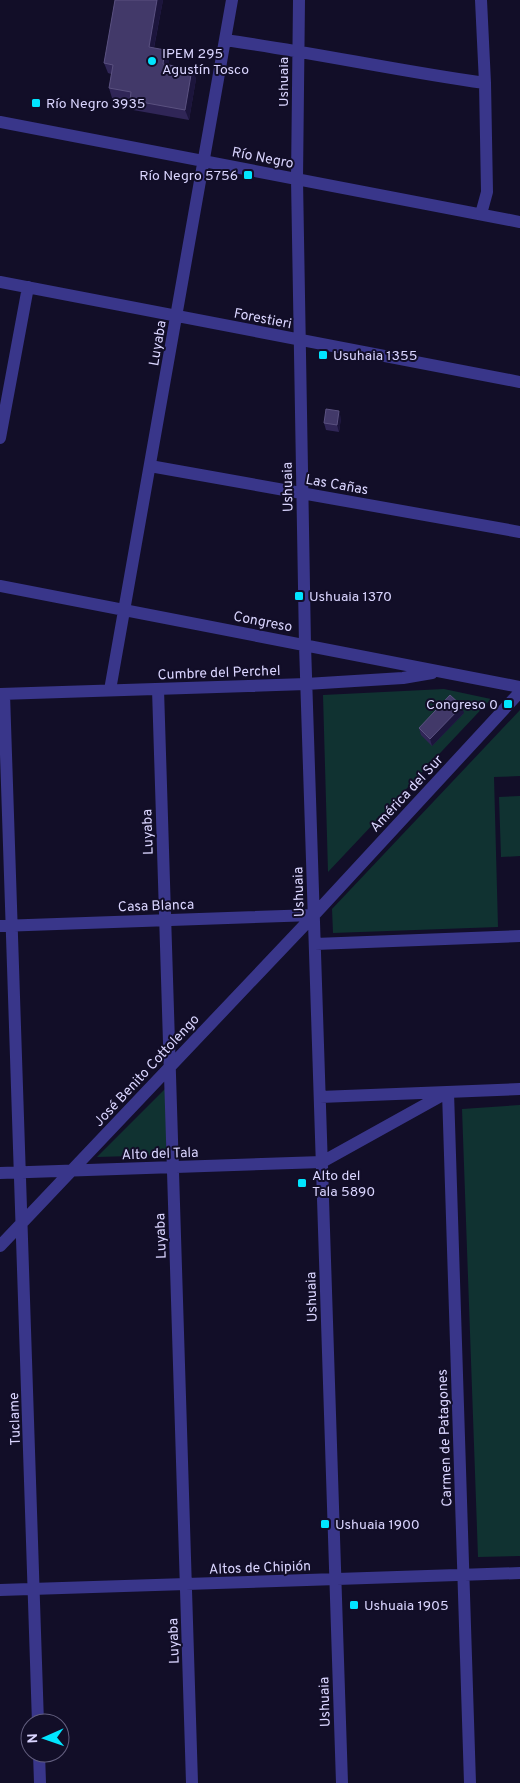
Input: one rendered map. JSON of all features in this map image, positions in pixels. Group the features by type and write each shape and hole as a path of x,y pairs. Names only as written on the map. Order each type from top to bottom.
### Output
{"street":[{"name":"Luyaba","path":"110,690 205,162 232,0"},
{"name":"Ushuaia","path":"299,0 297,179 305,645 342,1783"},
{"path":"481,0 487,192 481,214"},
{"path":"225,40 298,50 409,72 485,83"},
{"name":"Río Negro","path":"0,122 520,222"},
{"name":"Forestieri","path":"0,282 520,382"},
{"path":"0,438 28,287"},
{"name":"Las Cañas","path":"150,466 520,532"},
{"name":"Congreso","path":"0,586 520,688"},
{"name":"Cumbre del Perchel","path":"2,694 306,684 403,678 438,672"},
{"name":"Luyaba","path":"158,689 192,1783"},
{"name":"América del Sur","path":"314,914 520,692"},
{"name":"Tuclame","path":"2,694 6,926 20,1172 38,1713"},
{"name":"Casa Blanca","path":"6,926 314,914"},
{"name":"José Benito Cottolengo","path":"0,1246 314,914"},
{"path":"315,944 520,936"},
{"path":"320,1097 520,1089"},
{"path":"322,1162 448,1092"},
{"name":"Carmen de Patagones","path":"448,1092 470,1783"},
{"name":"Alto del Tala","path":"0,1173 322,1162"},
{"name":"Altos de Chipión","path":"0,1590 520,1573"},
{"path":"39,1763 40,1783"}],"green space":[{"path":"444,689 491,699 328,872 323,695"},
{"path":"520,710 520,776 494,777 498,927 333,933 332,909"},
{"path":"520,796 520,856 501,857 499,797"},
{"path":"166,1088 166,1155 97,1157"},
{"path":"520,1105 520,1556 478,1557 462,1109"}],"building":[{"path":"115,0 157,0 149,47 165,50 163,64 192,69 185,110 130,100 131,92 109,88 113,65 104,63"},
{"path":"326,409 339,411 337,425 324,423"},
{"path":"450,695 462,706 430,739 419,728"}],"place":[{"name":"IPEM 295 Agustín Tosco","path":"152,61"},
{"name":"Río Negro 3935","path":"36,103"},
{"name":"Río Negro 5756","path":"248,175"},
{"name":"Usuhaia 1355","path":"323,355"},
{"name":"Ushuaia 1370","path":"299,596"},
{"name":"Congreso 0","path":"508,704"},
{"name":"Alto del Tala 5890","path":"302,1183"},
{"name":"Ushuaia 1900","path":"325,1524"},
{"name":"Ushuaia 1905","path":"354,1605"}]}
